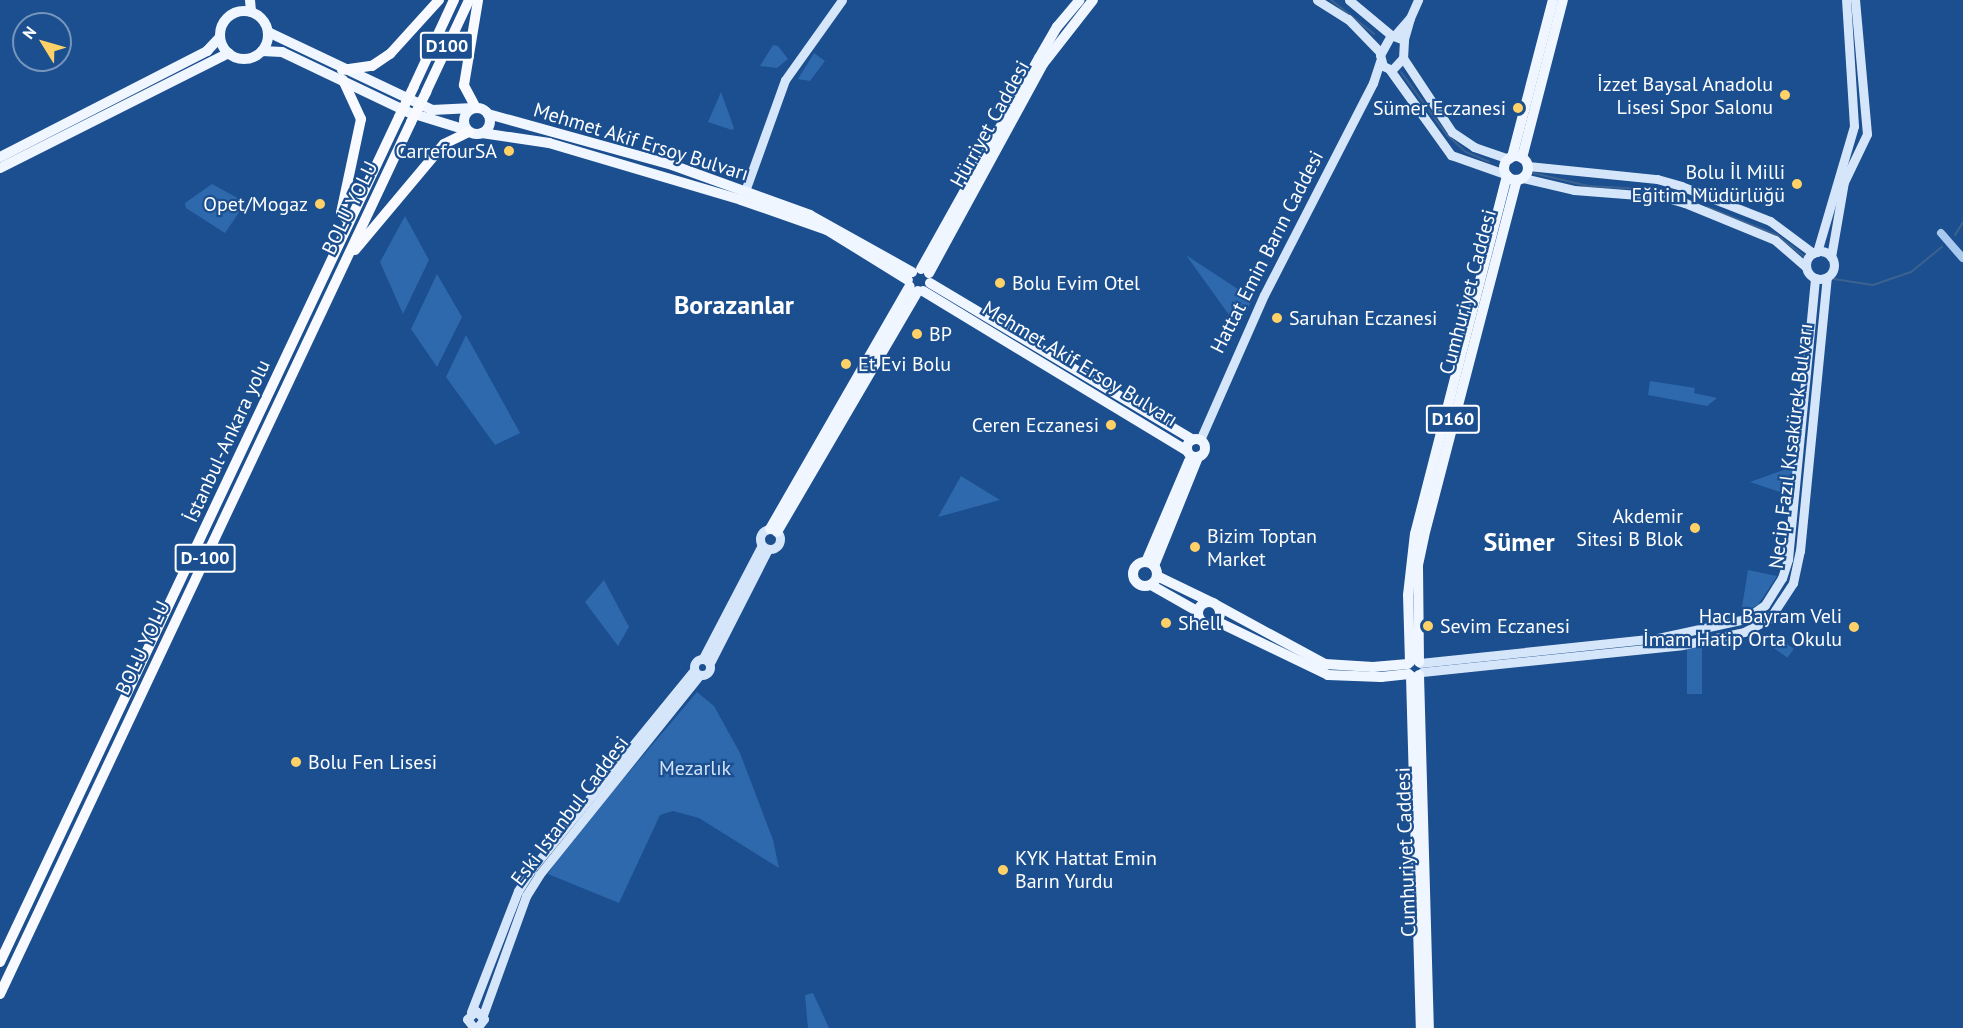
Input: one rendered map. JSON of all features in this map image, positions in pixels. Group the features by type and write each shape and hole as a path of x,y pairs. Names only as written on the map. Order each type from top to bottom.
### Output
{"highway":[{"path":"349,222 341,213 361,119 342,75 372,66 390,54 439,0"},
{"name":"İstanbul-Ankara yolu","path":"406,117 414,86 454,0"},
{"name":"İstanbul-Ankara yolu","path":"0,962 349,222 406,117 426,92 469,0"},
{"path":"474,108 464,85 478,0"},
{"name":"BOLU YOLU","path":"0,994 344,264 406,117"},
{"path":"344,264 444,144 467,131"}],"main road":[{"path":"0,157 207,51 220,37 224,22 235,13 239,0"},
{"path":"250,0 251,12"},
{"path":"745,191 785,80 842,0"},
{"name":"Hürriyet Caddesi","path":"919,280 1039,58 1057,27 1080,0"},
{"name":"Hürriyet Caddesi","path":"774,531 1043,64 1093,0"},
{"path":"1317,0 1348,19 1381,57 1452,155 1513,177 1574,190 1664,197 1685,203 1775,240 1815,278 1827,277 1833,267 1831,257 1844,182 1867,135 1855,0"},
{"path":"1349,0 1397,36 1403,58 1452,132 1474,147 1518,160 1657,179 1681,186 1770,221 1815,252 1831,257"},
{"path":"1374,83 1381,57 1410,18 1418,0"},
{"path":"1513,177 1553,0"},
{"path":"1513,177 1539,94 1563,0"},
{"path":"1806,267 1815,252 1854,126 1846,0"},
{"path":"0,168 229,54 247,59 262,51 279,51 342,75 432,111 474,108 488,114 490,124 483,133 406,117 342,75 268,32 261,18 251,12 235,13"},
{"path":"262,51 268,32"},
{"path":"220,37 229,54"},
{"path":"1374,83 1403,58"},
{"name":"Hattat Emin Barın Caddesi","path":"1196,440 1264,295 1374,83"},
{"path":"467,131 464,117 474,108"},
{"name":"Mehmet Akif Ersoy Bulvarı","path":"488,114 672,165 828,223 1192,454"},
{"path":"501,134 503,119"},
{"name":"Mehmet Akif Ersoy Bulvarı","path":"483,133 501,134 621,164 827,230 919,280 1196,440"},
{"name":"Cumhuriyet Caddesi","path":"1429,1028 1409,563 1470,315 1513,177"},
{"name":"Cumhuriyet Caddesi","path":"1421,1028 1415,668 1418,565 1513,177"},
{"name":"Necip Fazıl Kısakürek Bulvarı","path":"1152,572 1325,664 1415,668 1682,645 1744,632 1770,618 1793,583 1799,559 1827,277"},
{"name":"Necip Fazıl Kısakürek Bulvarı","path":"1197,611 1203,622 1216,621 1328,675 1342,678 1658,638 1745,619 1766,605 1782,578 1788,559 1815,278"},
{"path":"1196,440 1152,572 1197,611 1213,604 1216,621"},
{"path":"1192,454 1204,450 1196,440"},
{"path":"470,1025 518,891 531,870 707,659 765,547 762,535 774,531 779,543 765,547"},
{"name":"Eski Istanbul Caddesi","path":"470,1025 484,1023 483,1015 526,896 539,874 697,673"},
{"path":"470,1025 483,1015"}],"street":[{"path":"1941,233 1963,258"}],"green space":[{"path":"773,45 778,46 788,59 777,68 760,66"},
{"path":"814,53 825,61 810,81 798,79"},
{"path":"721,92 734,128 732,130 708,122"},
{"path":"212,184 243,201 244,205 225,233 186,208 185,203"},
{"path":"405,216 429,260 403,314 380,262"},
{"path":"1186,255 1253,299 1237,326"},
{"path":"437,274 462,317 437,367 411,329"},
{"path":"466,335 520,433 495,445 446,377"},
{"path":"1650,381 1695,388 1694,393 1717,398 1707,406 1648,395"},
{"path":"1795,466 1792,496 1750,482"},
{"path":"961,476 1000,500 938,517"},
{"path":"1748,570 1777,576 1758,605 1741,613"},
{"path":"604,580 629,627 618,646 585,602"},
{"path":"1776,636 1794,649 1787,658 1770,645"},
{"path":"1687,646 1702,646 1702,694 1687,694"},
{"name":"Mezarlık","path":"697,692 714,706 740,753 773,840 779,868 699,818 673,811 660,815 619,903 548,874 563,850"},
{"path":"813,993 829,1028 808,1028 805,995"}],"waterway":[{"path":"1331,0 1374,34"},
{"path":"1401,72 1447,135 1466,152 1489,162"},
{"path":"1533,173 1589,186 1662,190 1688,200"},
{"path":"1707,207 1777,235 1806,258"},
{"path":"1955,235 1963,222"},
{"path":"1834,279 1873,285 1911,272 1942,247"}],"place":[{"name":"İzzet Baysal Anadolu Lisesi Spor Salonu","path":"1785,95"},
{"name":"Sümer Eczanesi","path":"1518,108"},
{"name":"CarrefourSA","path":"509,151"},
{"name":"Bolu İl Milli Eğitim Müdürlüğü","path":"1797,184"},
{"name":"Opet/Mogaz","path":"320,204"},
{"name":"Bolu Evim Otel","path":"1000,283"},
{"name":"Saruhan Eczanesi","path":"1277,318"},
{"name":"BP","path":"917,334"},
{"name":"Et Evi Bolu","path":"846,364"},
{"name":"Ceren Eczanesi","path":"1111,425"},
{"name":"Akdemir Sitesi B Blok","path":"1695,528"},
{"name":"Bizim Toptan Market","path":"1195,547"},
{"name":"Shell","path":"1166,623"},
{"name":"Sevim Eczanesi","path":"1428,626"},
{"name":"Hacı Bayram Veli İmam Hatip Orta Okulu","path":"1854,627"},
{"name":"Bolu Fen Lisesi","path":"296,762"},
{"name":"KYK Hattat Emin Barın Yurdu","path":"1003,870"}],"district":[{"name":"Borazanlar","path":"734,305"},
{"name":"Sümer","path":"1519,542"}]}
